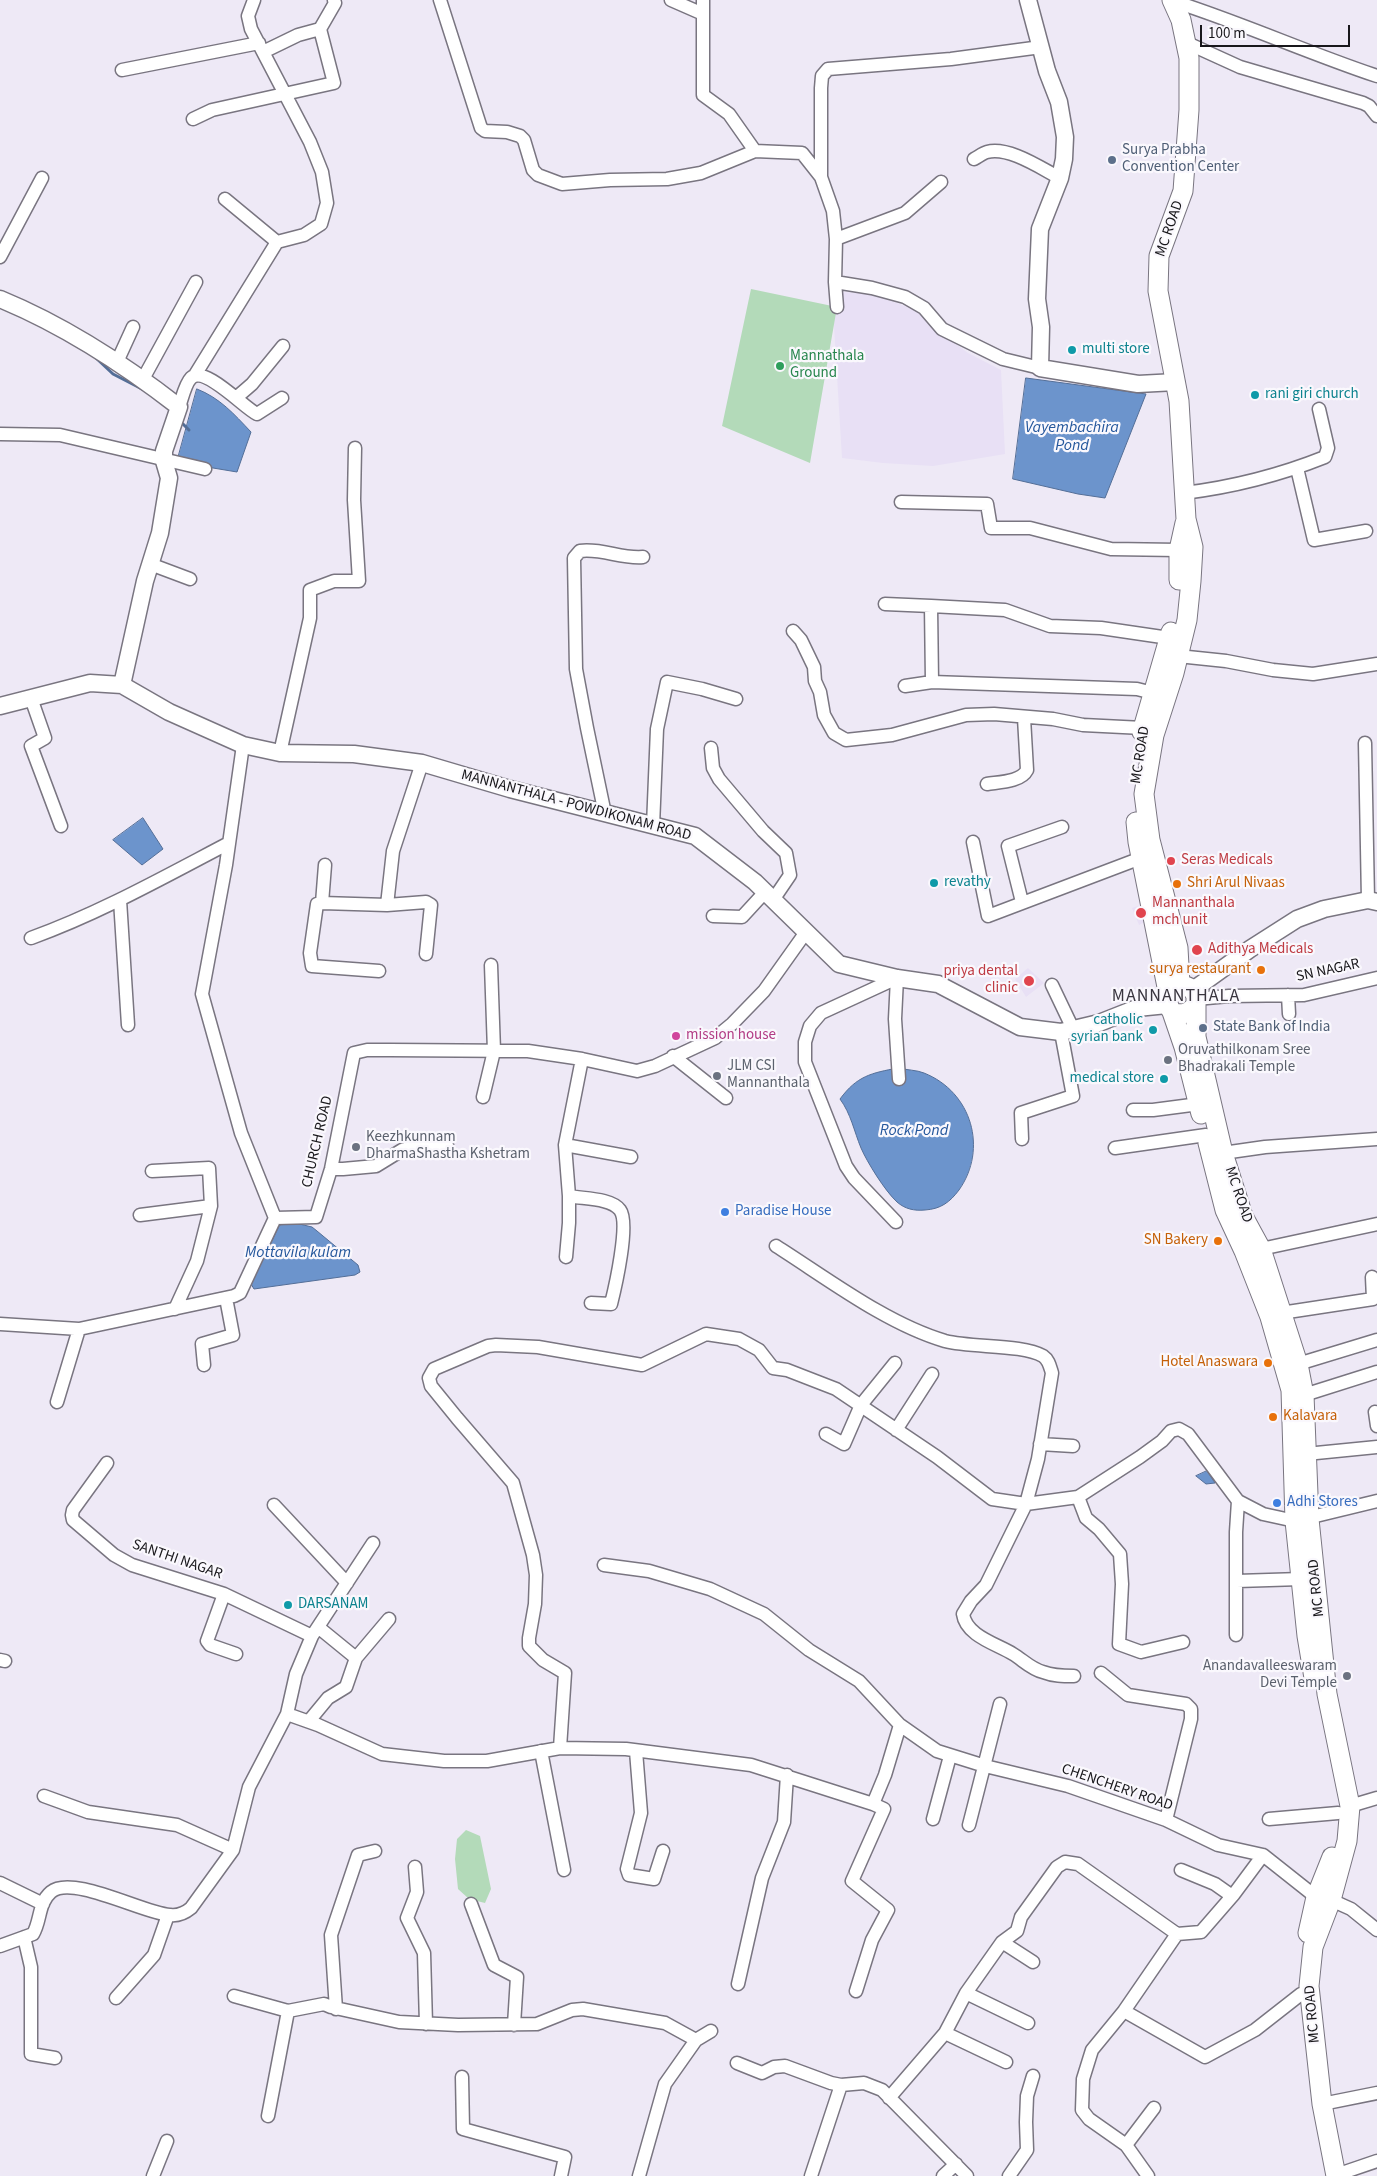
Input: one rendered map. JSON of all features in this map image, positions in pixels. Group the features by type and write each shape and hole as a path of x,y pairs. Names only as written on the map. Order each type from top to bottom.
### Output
{"main road":[{"path":"1028,0 1047,70 1059,102 1064,127 1064,159 1060,178 1040,229 1037,298 1041,327 1040,368 1138,384 1176,382"},
{"name":"MC ROAD","path":"1172,0 1181,20 1189,58 1190,82 1187,148 1183,191 1159,256 1157,273 1158,291 1179,401 1186,519 1193,547 1191,594 1187,620 1174,673 1154,735 1144,794 1150,840 1178,948 1184,1047 1225,1210 1298,1364 1304,1395 1306,1454 1301,1579 1306,1636 1344,1810"},
{"path":"0,299 27,310 117,362 143,379 179,407 164,451 164,461 169,478 160,532 145,581 122,685"},
{"name":"MC ROAD","path":"1186,519 1179,550 1180,588 1174,622 1144,728 1136,779 1135,821 1141,858 1182,998 1196,1037 1223,1153 1244,1216 1261,1249 1291,1390 1302,1520 1344,1810 1313,1947 1309,1986 1332,2176"},
{"name":"MANNANTHALA - POWDIKONAM ROAD","path":"0,706 90,683 122,685 169,712 243,744 280,753 354,754 422,763 510,789 695,836 769,896 839,964 898,978 938,984 1020,1027 1067,1031 1099,1023 1137,1008 1182,998"},
{"path":"1182,998 1250,949 1297,919 1324,909 1373,901"},
{"name":"MC ROAD","path":"1323,1898 1300,1973 1314,2130 1332,2176"}],"street":[{"path":"179,407 189,380 195,375 277,242 304,235 322,224 327,203 322,172 310,142 251,29 248,16 254,0"},
{"path":"122,70 261,48 320,29 336,4 334,0"},
{"path":"440,0 481,128 485,131 508,132 520,136 524,140 533,170 538,176 562,184 610,180 667,179 701,173 755,151 802,153 822,178"},
{"path":"671,0 702,14"},
{"path":"703,0 703,96 729,114 755,151"},
{"path":"1172,0 1213,14 1326,59 1377,76"},
{"path":"193,119 212,110 334,83 320,29"},
{"path":"1185,42 1240,67 1363,103 1369,106 1377,116"},
{"path":"837,307 835,282 836,239 833,212 822,178 822,76 828,69 952,59 1041,47"},
{"path":"974,159 988,152 1000,152 1017,156 1060,178"},
{"path":"0,257 42,178"},
{"path":"836,239 905,213 941,182"},
{"path":"225,199 277,242"},
{"path":"143,379 196,282"},
{"path":"835,282 872,288 905,297 924,308 942,329 1003,359 1040,368"},
{"path":"117,362 134,327"},
{"path":"237,398 252,384 283,346"},
{"path":"195,375 202,375 237,398 256,414 282,398"},
{"path":"1184,493 1225,488 1297,468 1325,456 1328,448 1318,409"},
{"path":"0,434 60,435 164,461 205,469"},
{"path":"280,753 310,618 310,590 334,581 359,580 354,500 355,448"},
{"path":"1297,468 1314,540 1366,531"},
{"path":"901,502 986,504 991,528 1030,528 1111,549 1179,550"},
{"path":"605,814 586,728 576,670 574,558 580,551 592,549 629,558 643,557"},
{"path":"150,564 190,579"},
{"path":"885,604 1005,610 1050,626 1101,628 1169,638"},
{"path":"931,606 932,682"},
{"path":"793,631 801,640 814,667 815,681 820,692 824,715 834,732 846,740 892,735 966,716 994,714 1053,719 1083,725 1144,728"},
{"path":"1178,656 1313,674 1377,664"},
{"path":"653,826 657,729 666,682 702,689 736,699"},
{"path":"905,686 932,682 1137,689 1153,694"},
{"path":"31,698 45,738 31,746 61,826"},
{"path":"987,784 1018,778 1025,774 1027,770 1024,718"},
{"path":"1365,743 1373,901"},
{"path":"0,1324 79,1329 226,1298 240,1293 275,1218 240,1133 202,994 229,843 243,744"},
{"path":"712,748 713,768 719,779 763,831 786,853 790,875 769,896 742,917 713,916"},
{"path":"386,905 393,851 422,763"},
{"path":"1022,902 1008,846 1062,827"},
{"path":"973,842 988,916 1141,858"},
{"path":"31,938 64,926 120,900 229,843"},
{"path":"322,903 325,865"},
{"path":"120,900 128,1025"},
{"path":"379,971 312,966 310,953 317,904 386,905 426,902 431,906 426,954"},
{"name":"CHURCH ROAD","path":"275,1218 316,1217 331,1168 354,1053 390,1050 528,1050 637,1070 655,1066 715,1038 732,1024 764,992 806,932"},
{"path":"483,1097 494,1051 490,966"},
{"path":"896,1222 854,1178 846,1166 805,1062 804,1042 810,1026 821,1013 898,978 895,1018 900,1080"},
{"name":"SN NAGAR","path":"1182,998 1304,995 1377,978"},
{"path":"1022,1139 1021,1113 1073,1096 1067,1031 1052,985"},
{"path":"1288,995 1289,1014"},
{"path":"673,1056 726,1098"},
{"path":"566,1257 569,1196 565,1145 582,1059"},
{"path":"1133,1110 1153,1110 1198,1104"},
{"path":"1115,1148 1206,1135"},
{"path":"1223,1153 1265,1147 1377,1139"},
{"path":"331,1168 343,1169 376,1166 402,1150 415,1146 446,1145"},
{"path":"565,1145 631,1157"},
{"path":"152,1171 209,1168 211,1206 197,1261 174,1309"},
{"path":"569,1196 612,1204 621,1211 624,1221 618,1278 611,1304 591,1303"},
{"path":"140,1215 211,1206"},
{"path":"1261,1249 1377,1224"},
{"path":"776,1246 849,1293 904,1325 926,1335 948,1342 1019,1350 1044,1357 1052,1373 1040,1444 1026,1504 986,1585 963,1614 966,1624 982,1638 1015,1654 1026,1664 1042,1672 1060,1676 1074,1676"},
{"path":"1276,1315 1372,1299 1372,1277"},
{"path":"204,1365 202,1344 233,1335 226,1298"},
{"path":"57,1402 79,1329"},
{"path":"560,1748 565,1673 543,1660 530,1646 529,1638 535,1604 536,1575 533,1556 513,1484 431,1386 428,1378 434,1370 488,1346 496,1344 538,1347 642,1365 706,1334 739,1339 758,1350 773,1368 787,1370 836,1389 936,1457 992,1499 1026,1504 1078,1497 1140,1457 1162,1441 1171,1431 1179,1429 1188,1434 1238,1502 1263,1514 1302,1520 1377,1501"},
{"path":"1298,1364 1377,1340"},
{"path":"826,1434 844,1444 861,1405 895,1364"},
{"path":"1304,1395 1377,1372"},
{"path":"896,1430 932,1374"},
{"path":"1375,1412 1377,1426"},
{"path":"1040,1444 1073,1446"},
{"path":"1306,1454 1377,1447"},
{"name":"SANTHI NAGAR","path":"106,1463 72,1515 73,1520 114,1555 132,1565 224,1594 315,1631 356,1658"},
{"path":"1078,1497 1086,1518 1099,1529 1120,1554 1122,1584 1120,1644 1142,1652 1183,1642"},
{"path":"1236,1635 1236,1532 1238,1502"},
{"path":"274,1506 347,1583"},
{"path":"0,1946 35,1932 43,1904 51,1892 62,1887 90,1891 168,1915 182,1914 191,1908 233,1850 249,1787 287,1714 296,1674 315,1631 373,1544"},
{"name":"CHENCHERY ROAD","path":"604,1566 650,1571 710,1589 764,1614 809,1650 859,1682 900,1725 937,1751 985,1766 1068,1786 1166,1820 1218,1845 1263,1855 1323,1898 1351,1909 1377,1930"},
{"path":"1237,1581 1301,1579"},
{"path":"224,1594 207,1641 210,1645 236,1654"},
{"path":"308,1721 328,1698 346,1687 356,1658 389,1619"},
{"path":"1101,1673 1128,1695 1186,1704 1191,1709 1191,1719 1166,1820"},
{"path":"969,1824 1000,1704"},
{"path":"287,1714 308,1721 382,1754 444,1761 487,1761 560,1748 636,1751 751,1765 787,1775 884,1809 852,1882 888,1910 872,1940 856,1990"},
{"path":"873,1804 885,1775 900,1725"},
{"path":"541,1751 564,1870"},
{"path":"636,1751 641,1813 627,1869 629,1875 654,1879 663,1851"},
{"path":"933,1819 950,1756"},
{"path":"738,1984 762,1878 784,1822 787,1775"},
{"path":"44,1796 88,1812 177,1825 233,1850"},
{"path":"1269,1820 1344,1810 1377,1798"},
{"path":"336,2008 331,1935 358,1855 375,1851"},
{"path":"889,2098 945,2033 966,1993 1002,1942 1017,1930 1021,1917 1057,1866 1071,1862 1078,1864 1177,1934 1201,1932 1232,1896 1263,1855"},
{"path":"415,1867 417,1892 407,1918 424,1953 426,2024"},
{"path":"1181,1870 1215,1884 1232,1896"},
{"path":"0,1883 43,1904"},
{"path":"471,1904 494,1965 517,1977 514,2025"},
{"path":"116,1998 154,1955 168,1915"},
{"path":"1148,2176 1126,2145 1090,2119 1082,2110 1083,2079 1092,2050 1124,2011 1177,1934"},
{"path":"24,1937 31,1966 31,2054 55,2058"},
{"path":"1002,1942 1033,1962"},
{"path":"966,1993 1028,2023"},
{"path":"1124,2011 1205,2057 1255,2030 1301,1994"},
{"path":"234,1996 288,2011 324,2004 399,2022 426,2024 514,2025 540,2023 572,2010 583,2008 665,2023 696,2040"},
{"path":"268,2116 288,2011"},
{"path":"639,2176 665,2084 696,2040 711,2031"},
{"path":"945,2033 1006,2062"},
{"path":"737,2063 762,2073 774,2067 789,2066 831,2084 864,2083 882,2090 967,2176"},
{"path":"462,2076 464,2129 565,2157 561,2176"},
{"path":"1009,2176 1027,2150 1027,2096 1033,2076"},
{"path":"810,2176 841,2085"},
{"path":"1322,2104 1377,2093"},
{"path":"1126,2145 1154,2108"},
{"path":"154,2176 167,2141"},
{"path":"1332,2176 1377,2161"},
{"path":"943,2176 956,2164"}],"shaded area":[{"path":"839,292 864,293 892,301 922,313 945,336 968,353 1001,370 1005,454 933,466 842,458 833,310"},
{"name":"Mannanthala mch unit","path":"1144,904 1150,919 1139,925 1132,908"},
{"name":"priya dental clinic","path":"1028,968 1044,983 1026,997 1015,979"}],"green space":[{"name":"Mannathala Ground","path":"751,289 837,307 810,463 722,426"},
{"path":"466,1830 480,1836 491,1889 485,1903 469,1899 458,1889 455,1859 457,1839"}],"water":[{"name":"Vayembachira Pond","path":"1026,378 1146,394 1105,498 1078,494 1013,479"},
{"path":"197,389 220,402 251,432 237,472 177,462"},
{"path":"143,818 163,849 142,865 113,840"},
{"name":"Rock Pond","path":"898,1068 924,1073 940,1082 954,1094 964,1108 970,1123 973,1157 968,1174 952,1198 936,1208 910,1209 892,1197 864,1154 850,1117 840,1099 859,1080 872,1074"},
{"name":"Mottavila kulam","path":"291,1222 312,1227 358,1265 360,1272 355,1275 254,1289 251,1284 279,1226"},
{"path":"1207,1471 1215,1483 1206,1484 1196,1476"}],"waterway":[{"path":"96,358 113,374 142,389"},
{"path":"183,424 189,430"}],"place":[{"name":"Surya Prabha Convention Center","path":"1112,160"},
{"name":"multi store","path":"1072,350"},
{"name":"Mannathala Ground","path":"780,366"},
{"name":"rani giri church","path":"1255,395"},
{"name":"Seras Medicals","path":"1171,861"},
{"name":"revathy","path":"934,883"},
{"name":"Shri Arul Nivaas","path":"1177,884"},
{"name":"Mannanthala mch unit","path":"1141,913"},
{"name":"Adithya Medicals","path":"1197,950"},
{"name":"surya restaurant","path":"1261,970"},
{"name":"priya dental clinic","path":"1029,981"},
{"name":"State Bank of India","path":"1203,1028"},
{"name":"catholic syrian bank","path":"1153,1030"},
{"name":"mission house","path":"676,1036"},
{"name":"Oruvathilkonam Sree Bhadrakali Temple","path":"1168,1060"},
{"name":"JLM CSI Mannanthala","path":"717,1076"},
{"name":"medical store","path":"1164,1079"},
{"name":"Keezhkunnam DharmaShastha Kshetram","path":"356,1147"},
{"name":"Paradise House","path":"725,1212"},
{"name":"SN Bakery","path":"1218,1241"},
{"name":"Hotel Anaswara","path":"1268,1363"},
{"name":"Kalavara","path":"1273,1417"},
{"name":"Adhi Stores","path":"1277,1503"},
{"name":"DARSANAM","path":"288,1605"},
{"name":"Anandavalleeswaram Devi Temple","path":"1347,1676"}],"district":[{"name":"MANNANTHALA","path":"1176,997"}]}
